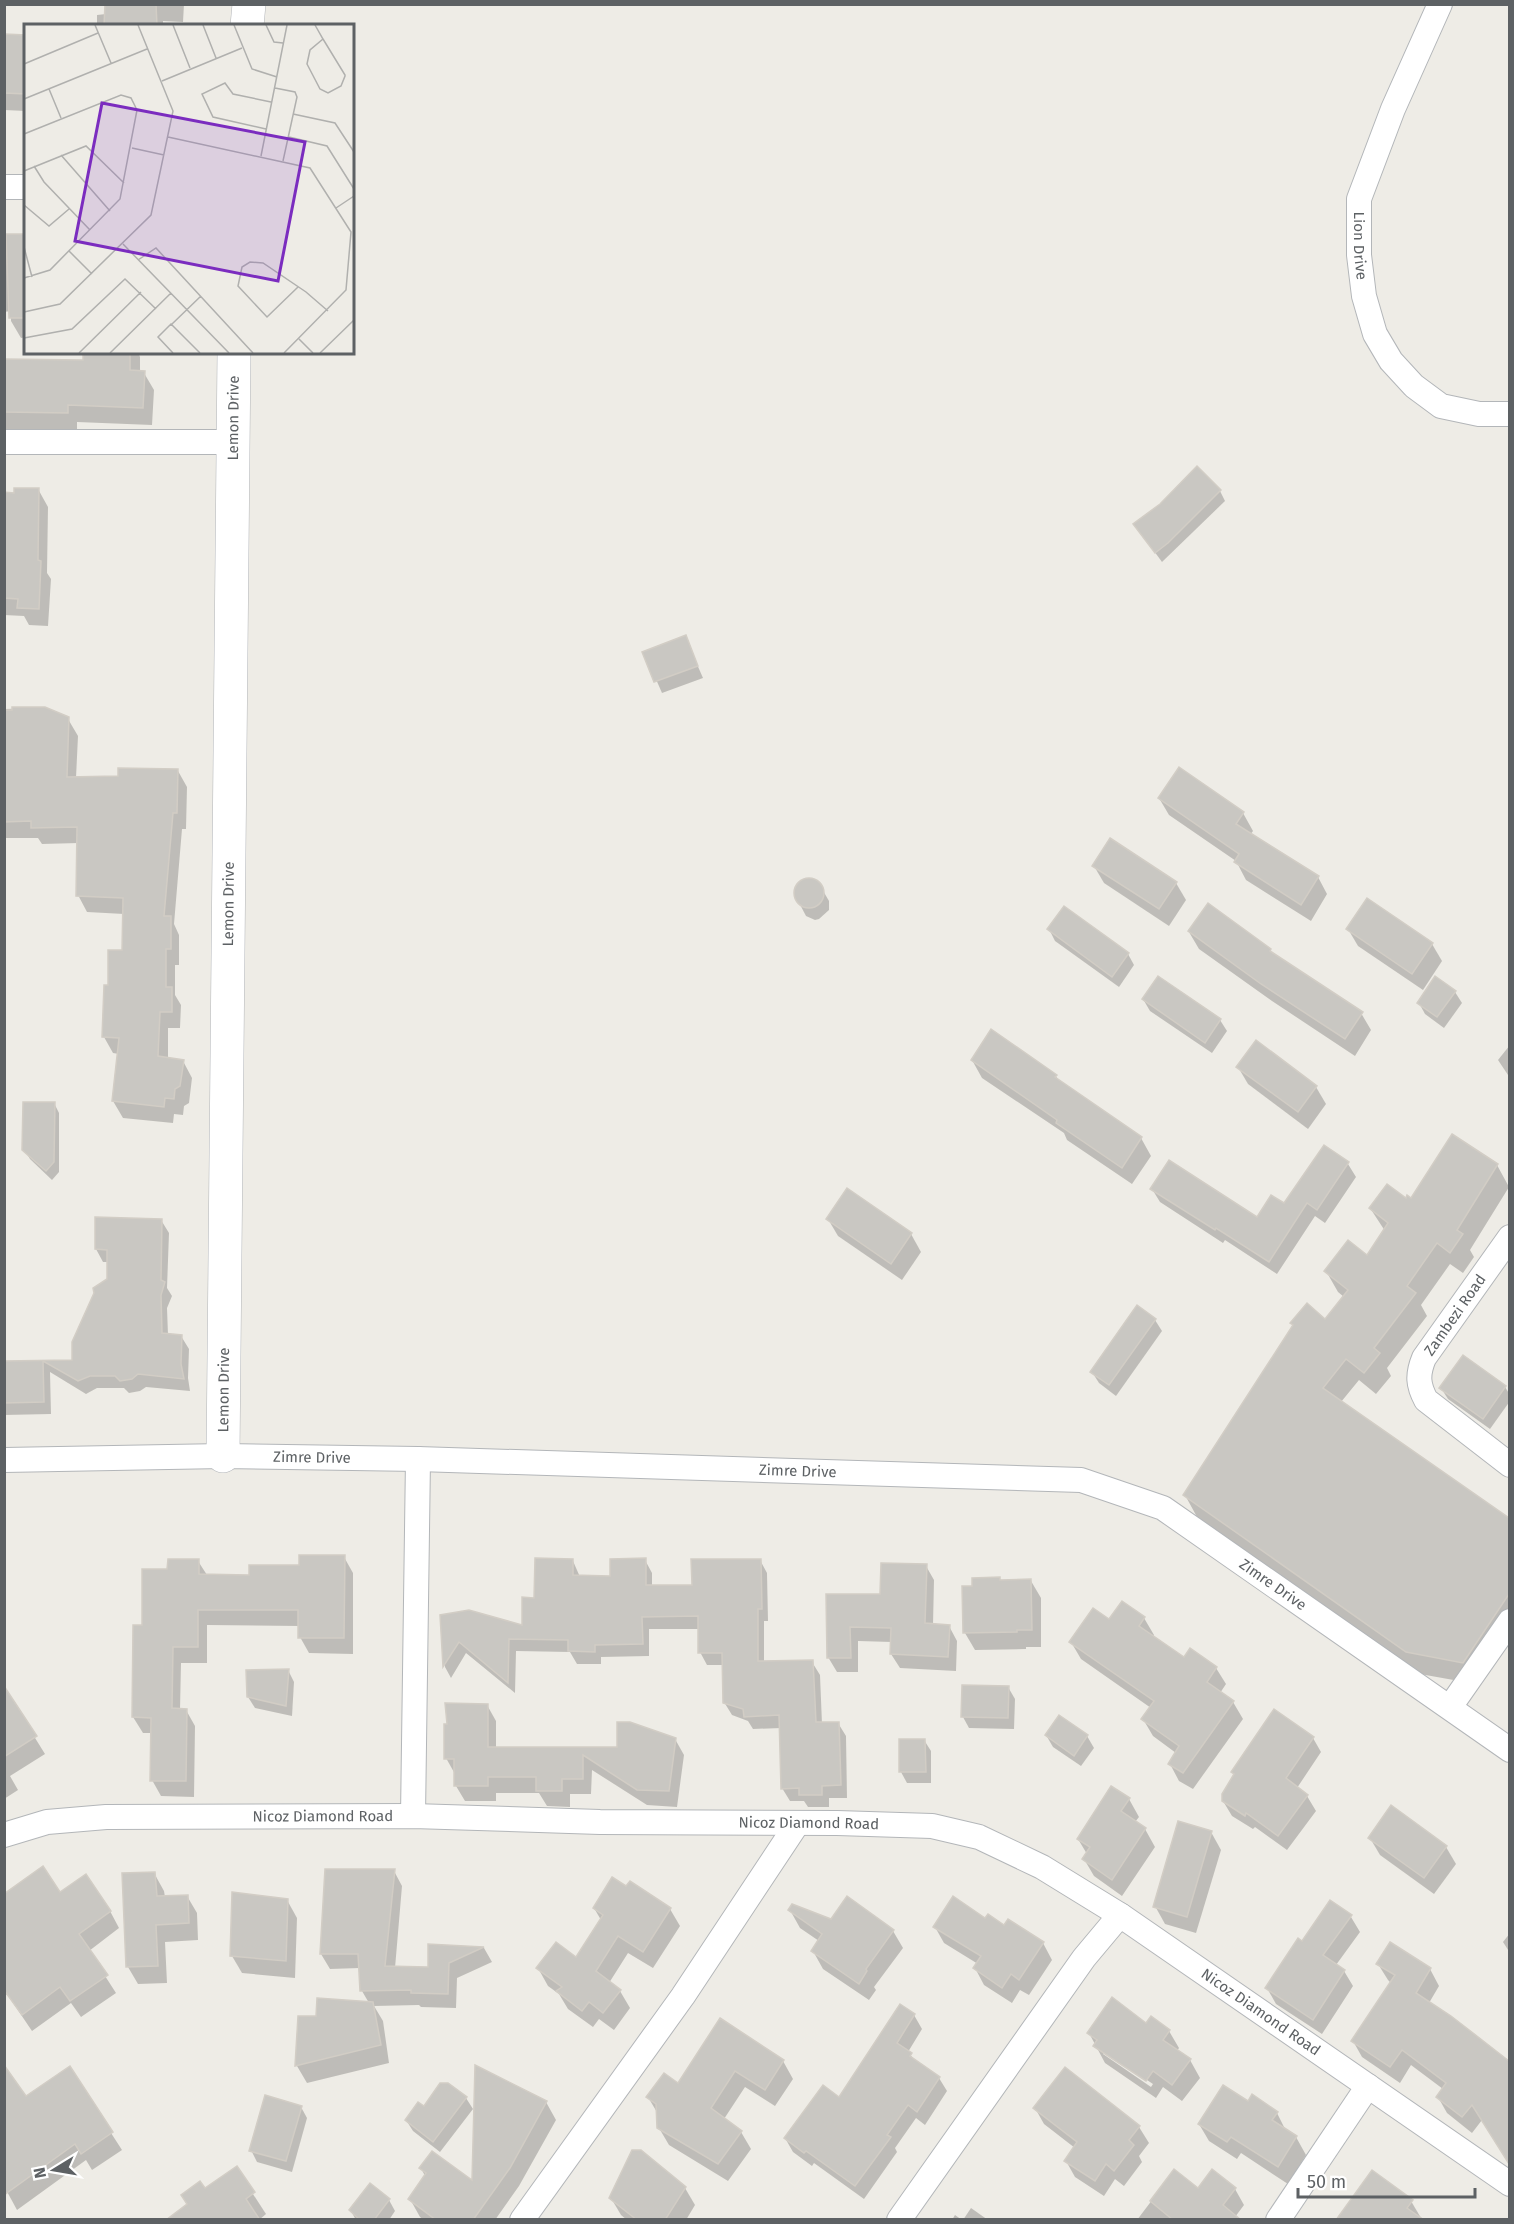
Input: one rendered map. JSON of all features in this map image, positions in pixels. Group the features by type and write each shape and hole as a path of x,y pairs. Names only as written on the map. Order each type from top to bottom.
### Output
{"street":[{"path":"248,24 249,4"},
{"name":"Lion Drive","path":"1440,4 1393,109 1359,200 1359,255 1364,296 1375,334 1391,361 1414,386 1441,406 1479,414 1509,414"},
{"path":"4,187 24,187"},
{"name":"Lemon Drive","path":"223,1456 234,354"},
{"path":"4,442 232,442"},
{"name":"Zambezi Road","path":"1509,1238 1424,1358 1419,1371 1419,1387 1426,1400 1509,1465"},
{"name":"Zimre Drive","path":"4,1460 223,1456 418,1459 1081,1480 1163,1508 1509,1750"},
{"path":"413,1816 418,1459"},
{"path":"1450,1707 1509,1621"},
{"name":"Nicoz Diamond Road","path":"4,1835 47,1822 106,1817 413,1816 600,1822 837,1823 932,1826 979,1837 1042,1867 1120,1915 1509,2184"},
{"path":"522,2220 683,1996 797,1824"},
{"path":"899,2220 1083,1958 1120,1915"},
{"path":"1278,2220 1368,2086"}],"building":[{"path":"105,4 156,4 157,24 104,24"},
{"path":"4,34 24,35 24,94 4,93"},
{"path":"6,234 24,234 24,318 9,318"},
{"path":"83,354 130,354 130,370 145,371 143,408 68,405 68,413 4,412 4,359 83,360"},
{"path":"1197,466 1221,490 1155,553 1133,524 1160,504"},
{"path":"14,488 39,488 38,560 41,561 39,609 17,608 18,599 4,598 4,492 14,493"},
{"path":"686,635 698,666 654,682 642,652"},
{"path":"12,707 45,707 69,717 67,777 118,776 118,768 178,769 177,813 173,813 164,916 171,916 171,949 166,949 166,987 172,987 172,1012 160,1012 158,1056 184,1060 180,1086 175,1089 174,1099 165,1098 164,1107 112,1101 119,1038 102,1037 104,985 108,985 108,950 122,950 123,898 76,896 77,827 31,828 31,821 4,822 4,710 12,710"},
{"path":"1179,767 1244,812 1236,824 1319,876 1301,905 1234,862 1239,854 1158,798"},
{"path":"1110,838 1177,882 1159,909 1092,866"},
{"path":"809,878 820,882 824,893 820,904 809,908 798,904 794,893 798,882"},
{"path":"1367,898 1433,943 1412,974 1346,929"},
{"path":"1208,903 1271,949 1270,951 1363,1012 1345,1039 1261,984 1188,931"},
{"path":"1064,906 1129,953 1112,977 1047,929"},
{"path":"1158,976 1221,1019 1205,1043 1142,999"},
{"path":"1435,976 1456,991 1437,1017 1417,1003"},
{"path":"991,1029 1057,1075 1055,1077 1142,1137 1122,1168 971,1060"},
{"path":"1256,1040 1317,1086 1298,1112 1236,1067"},
{"path":"23,1102 55,1102 54,1162 46,1171 22,1150"},
{"path":"1452,1134 1498,1164 1457,1230 1463,1234 1450,1253 1437,1243 1407,1286 1416,1293 1374,1348 1380,1353 1364,1373 1346,1359 1323,1388 1509,1518 1509,1594 1463,1663 1406,1652 1183,1495 1293,1325 1290,1323 1307,1303 1325,1319 1348,1290 1324,1271 1348,1240 1367,1255 1388,1223 1369,1208 1387,1184 1406,1198 1407,1195 1411,1198"},
{"path":"1324,1145 1349,1162 1317,1210 1307,1203 1269,1262 1150,1189 1169,1160 1257,1217 1271,1195 1284,1203"},
{"path":"847,1188 912,1233 891,1264 826,1219"},
{"path":"95,1217 162,1219 161,1280 165,1282 161,1295 162,1333 182,1335 181,1364 184,1379 138,1374 132,1379 120,1381 115,1376 90,1376 78,1381 43,1361 44,1402 4,1403 4,1361 72,1360 72,1342 94,1293 93,1288 107,1279 107,1250 95,1249"},
{"path":"1137,1305 1156,1319 1109,1385 1090,1372"},
{"path":"1463,1355 1506,1386 1483,1419 1439,1388"},
{"path":"299,1555 345,1555 344,1638 298,1638 298,1610 198,1610 198,1647 173,1647 172,1708 187,1709 186,1781 150,1781 151,1718 132,1717 133,1625 142,1625 142,1569 167,1569 168,1559 199,1559 199,1574 249,1575 249,1565 299,1565"},
{"path":"535,1558 573,1559 573,1575 610,1576 610,1559 646,1558 646,1585 692,1585 691,1559 761,1559 762,1609 758,1609 758,1661 813,1660 816,1722 839,1722 841,1785 822,1786 822,1795 799,1795 799,1788 781,1789 779,1715 744,1717 743,1709 723,1703 722,1653 698,1653 698,1616 642,1617 643,1644 595,1645 595,1652 568,1651 568,1640 509,1639 508,1683 459,1642 443,1667 440,1615 469,1610 522,1625 522,1597 534,1598"},
{"path":"881,1563 927,1564 925,1623 950,1625 948,1657 890,1654 891,1628 850,1627 851,1658 827,1658 826,1594 880,1594"},
{"path":"1000,1577 1000,1580 1031,1579 1032,1630 963,1633 962,1586 972,1586 972,1578"},
{"path":"1122,1601 1145,1617 1139,1626 1184,1657 1190,1648 1217,1667 1207,1682 1234,1701 1183,1773 1168,1764 1179,1746 1141,1719 1154,1701 1069,1642 1093,1608 1109,1619"},
{"path":"289,1669 286,1706 247,1697 246,1670"},
{"path":"962,1685 1009,1686 1008,1718 961,1717"},
{"path":"4,1686 37,1736 4,1757"},
{"path":"445,1703 488,1704 488,1747 617,1747 617,1722 630,1722 676,1738 669,1791 637,1790 583,1755 583,1779 562,1779 562,1791 536,1791 536,1777 488,1777 488,1786 454,1786 454,1759 444,1759 444,1724 447,1724"},
{"path":"1274,1709 1314,1737 1286,1778 1308,1795 1278,1836 1246,1813 1245,1816 1222,1801 1222,1794 1234,1774 1231,1772"},
{"path":"1059,1715 1088,1735 1074,1756 1045,1735"},
{"path":"899,1739 925,1739 926,1772 899,1772"},
{"path":"1111,1786 1130,1798 1121,1811 1146,1828 1112,1880 1082,1859 1090,1847 1077,1839"},
{"path":"1391,1805 1447,1846 1424,1878 1368,1838"},
{"path":"1178,1821 1212,1831 1187,1917 1153,1907"},
{"path":"43,1866 60,1892 86,1874 111,1911 79,1934 108,1975 70,2001 60,1987 22,2015 4,1990 4,1894"},
{"path":"325,1869 395,1869 385,1966 428,1967 428,1944 484,1947 449,1963 448,1994 411,1993 411,1990 360,1991 358,1954 320,1954"},
{"path":"155,1872 157,1896 188,1895 189,1923 156,1925 158,1966 126,1967 122,1873"},
{"path":"612,1877 626,1886 630,1881 671,1908 643,1952 618,1936 596,1971 621,1990 603,2013 589,2002 582,2011 556,1991 562,1987 536,1968 556,1942 576,1957 603,1915 593,1908"},
{"path":"232,1892 288,1899 286,1961 230,1956"},
{"path":"847,1896 894,1930 866,1969 859,1984 811,1951 822,1934 788,1910 792,1904 831,1919"},
{"path":"953,1896 985,1918 988,1914 1004,1925 1008,1919 1044,1942 1019,1980 1011,1974 1002,1988 973,1968 981,1956 933,1927"},
{"path":"1330,1900 1352,1915 1323,1955 1345,1970 1313,2020 1265,1988 1298,1938 1302,1941"},
{"path":"1390,1942 1431,1968 1416,1993 1451,2016 1509,2061 1509,2164 1472,2105 1462,2117 1436,2097 1446,2083 1402,2050 1390,2067 1351,2041 1395,1975 1376,1964"},
{"path":"1112,1997 1146,2023 1151,2016 1170,2030 1163,2040 1191,2059 1172,2085 1153,2071 1146,2081 1093,2046 1097,2040 1087,2033"},
{"path":"317,1998 373,2002 381,2045 295,2066 298,2016 316,2016"},
{"path":"900,2004 915,2014 897,2043 912,2053 910,2056 940,2077 917,2112 908,2105 887,2135 891,2137 855,2186 784,2138 823,2085 839,2097"},
{"path":"720,2018 784,2060 765,2090 735,2071 711,2108 742,2131 718,2164 657,2128 656,2104 646,2097 664,2073 678,2083"},
{"path":"4,2065 26,2096 70,2066 113,2132 81,2154 75,2144 4,2195"},
{"path":"475,2065 547,2101 510,2168 473,2220 436,2220 408,2199 426,2173 419,2168 432,2151 472,2180"},
{"path":"1065,2067 1140,2126 1129,2140 1134,2145 1114,2171 1106,2164 1095,2181 1064,2161 1077,2142 1033,2108"},
{"path":"440,2083 448,2083 467,2097 433,2142 405,2120 418,2102 424,2106"},
{"path":"1223,2085 1248,2101 1252,2094 1278,2112 1272,2120 1297,2136 1278,2167 1231,2137 1227,2142 1198,2124"},
{"path":"265,2095 302,2106 286,2161 249,2151"},
{"path":"632,2150 641,2150 686,2187 665,2220 637,2220 609,2198"},
{"path":"237,2166 255,2192 246,2199 260,2220 166,2220 187,2204 181,2195 200,2181 205,2188"},
{"path":"1174,2169 1198,2188 1212,2169 1236,2188 1223,2205 1241,2220 1173,2220 1150,2201"},
{"path":"1372,2170 1413,2200 1407,2208 1424,2220 1336,2220"},
{"path":"370,2183 390,2199 374,2220 360,2220 349,2210"}]}
